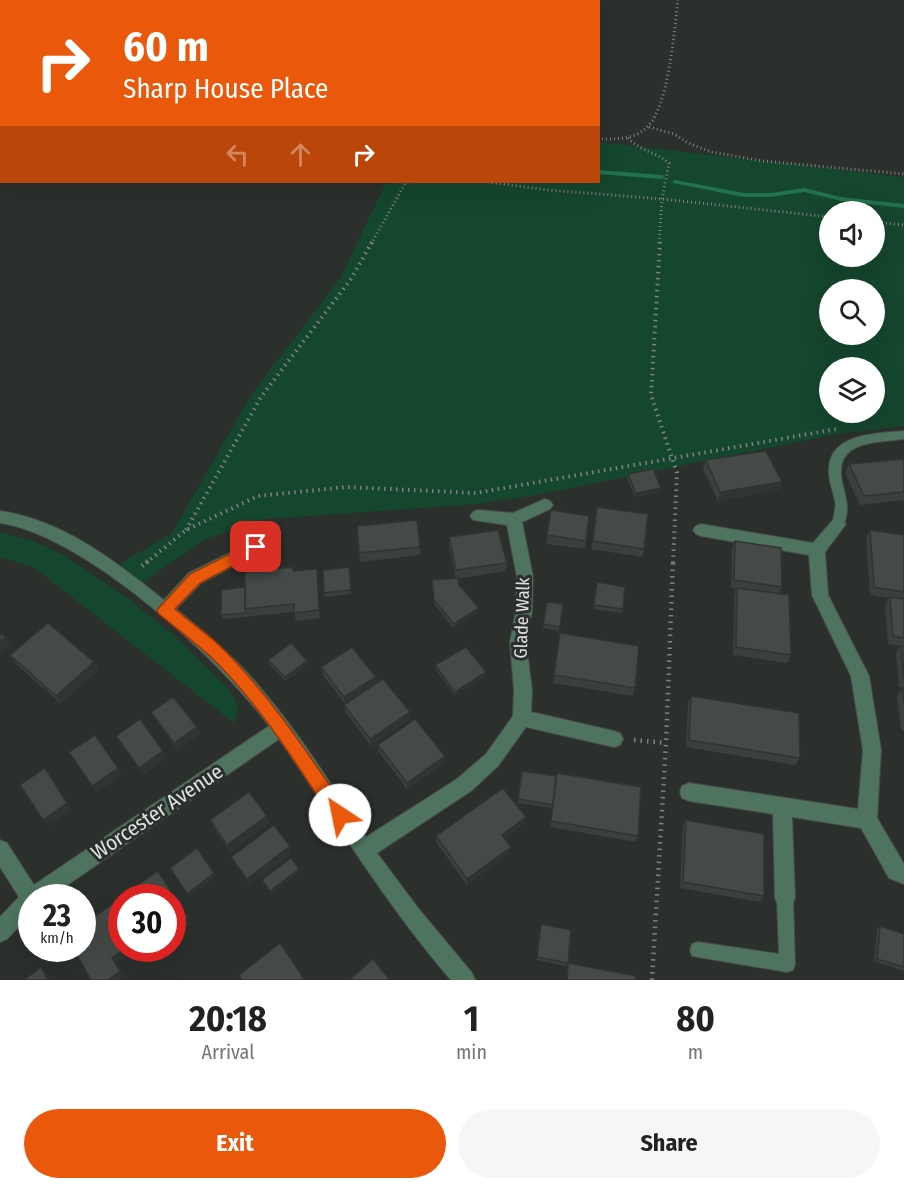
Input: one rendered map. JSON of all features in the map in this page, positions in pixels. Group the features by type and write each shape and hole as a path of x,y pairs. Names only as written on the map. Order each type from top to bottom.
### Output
{"street":[{"path":"478,516 514,519 545,505"},
{"path":"0,517 42,528 73,543 125,579 218,654 256,695 364,850 465,980"},
{"name":"Glade Walk","path":"514,519 525,577 524,611 518,642 523,690 522,718"},
{"path":"837,524 818,550 820,595 860,676 872,750 867,820 896,871 904,874"},
{"path":"700,530 818,550"},
{"path":"165,610 195,578 256,547"},
{"path":"364,850 465,785 492,760 522,718 614,739"},
{"name":"Worcester Avenue","path":"53,884 281,728"},
{"path":"689,792 867,820"},
{"path":"782,808 784,898"},
{"path":"0,850 23,884"},
{"name":"Worcester Avenue","path":"0,932 18,913"}],"lane":[{"path":"837,524 843,512 834,469 836,456 845,447 866,440 904,435"},
{"path":"698,950 787,964 784,898"}],"path":[{"path":"600,139 628,138 649,127 660,107 678,0"},
{"path":"649,127 674,134 688,143 711,152 763,161 904,174"},
{"path":"628,138 637,148 663,158 669,163 662,199 651,395 677,473 666,743 652,980"},
{"path":"186,530 261,397 351,279 405,183"},
{"path":"496,183 819,216"},
{"path":"885,223 904,225"},
{"path":"125,579 186,530 258,496 345,487 476,493 840,429"},
{"path":"614,739 666,743"}],"green space":[{"path":"600,142 904,177 904,426 837,434 536,495 476,504 266,519 206,539 136,587 111,569 172,533 251,395 341,277 386,183 600,183"},
{"path":"0,532 33,541 62,554 128,598 175,636 228,688 236,701 238,713 234,723 33,567 0,557"}],"building":[{"path":"766,451 782,482 720,492 706,460"},
{"path":"904,459 904,492 864,496 849,464"},
{"path":"653,469 661,488 636,493 628,474"},
{"path":"597,507 648,514 644,549 593,541"},
{"path":"551,510 589,516 586,541 547,535"},
{"path":"417,520 420,547 359,553 357,526"},
{"path":"498,530 507,563 456,570 449,537"},
{"path":"870,530 904,535 904,592 874,587"},
{"path":"735,541 781,548 782,587 734,580"},
{"path":"293,567 293,571 317,569 319,610 294,613 294,604 245,609 245,571"},
{"path":"349,567 351,590 324,593 323,570"},
{"path":"458,578 459,585 479,608 454,624 434,600 432,580"},
{"path":"597,582 625,587 623,609 594,605"},
{"path":"245,587 246,613 221,615 221,590"},
{"path":"737,588 789,595 791,655 736,647"},
{"path":"890,597 904,599 904,638 893,636"},
{"path":"547,602 563,604 560,627 543,624"},
{"path":"48,623 94,662 56,696 10,655"},
{"path":"560,633 639,646 635,688 554,675"},
{"path":"291,643 307,661 285,677 268,660"},
{"path":"901,646 904,646 904,679"},
{"path":"352,647 376,677 344,697 321,667"},
{"path":"466,647 486,672 455,692 435,665"},
{"path":"383,679 410,712 370,739 344,705"},
{"path":"691,696 799,713 800,758 689,740"},
{"path":"173,697 197,727 174,743 151,712"},
{"path":"140,719 163,751 139,768 116,736"},
{"path":"415,719 445,756 407,783 378,745"},
{"path":"95,735 118,768 92,786 69,752"},
{"path":"45,768 67,803 43,820 20,785"},
{"path":"522,771 556,776 553,805 518,799"},
{"path":"557,773 641,787 638,836 551,821"},
{"path":"503,788 526,817 502,835 511,847 467,879 436,836"},
{"path":"249,792 267,816 227,845 210,820"},
{"path":"686,820 764,834 764,896 683,882"},
{"path":"274,825 290,846 247,879 231,857"},
{"path":"197,848 214,873 187,894 186,884 180,884 170,868"},
{"path":"291,858 299,869 270,891 262,880"},
{"path":"158,871 166,884 139,884"},
{"path":"108,907 108,962 114,962 120,971 108,980 91,980 81,962 96,962 96,916"},
{"path":"541,924 571,930 568,963 537,957"},
{"path":"880,926 904,934 904,967 877,959"},
{"path":"280,943 305,980 242,980 239,975"},
{"path":"373,959 390,980 349,980"},
{"path":"568,963 636,976 636,980 567,980"},
{"path":"41,967 48,980 24,980"}],"waterway":[{"path":"600,172 662,177"},
{"path":"675,182 744,195 771,195 804,190 841,199 904,206"}],"route":[{"path":"256,547 195,578 165,610 218,654 256,695 340,815"}]}
